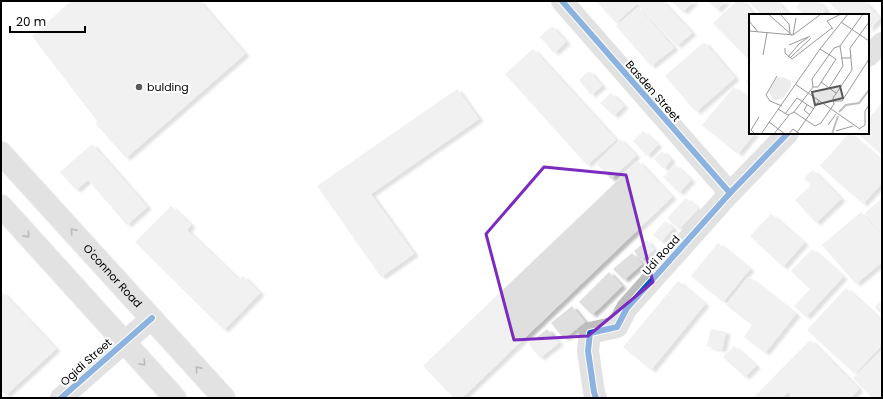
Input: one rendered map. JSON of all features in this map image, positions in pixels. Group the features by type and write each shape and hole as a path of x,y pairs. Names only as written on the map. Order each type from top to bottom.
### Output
{"street":[{"name":"Basden Street","path":"562,1 730,193"},
{"path":"869,55 882,43"},
{"name":"Udi Road","path":"596,398 588,351 590,333 617,327 627,308 730,193 787,134"},
{"name":"O'connor Road","path":"1,152 224,398"},
{"path":"1,206 175,398"},
{"name":"Ogidi Street","path":"61,398 152,318"}],"highlighted area":[{"path":"544,167 626,175 653,282 588,336 514,340 486,234"}],"building":[{"name":"bulding","path":"71,1 199,1 245,54 126,158 96,124 97,121 32,36"},
{"path":"596,1 662,1 692,33 677,46 637,4 616,23"},
{"path":"671,1 694,1 683,12"},
{"path":"708,1 726,1 717,10"},
{"path":"737,1 742,1 754,14 749,14 749,52 745,56 713,23"},
{"path":"748,1 777,1 788,14 760,14"},
{"path":"802,1 817,1 826,10 821,14 803,14 796,7"},
{"path":"828,1 864,1 880,19 869,29 869,14 840,14"},
{"path":"638,7 674,48 651,66 616,26"},
{"path":"552,26 566,42 554,53 540,37"},
{"path":"704,42 735,78 696,112 665,76"},
{"path":"533,49 616,140 587,165 505,74"},
{"path":"589,71 602,86 591,95 579,80"},
{"path":"749,78 749,86 745,81"},
{"path":"734,87 749,99 749,134 754,134 738,154 702,125"},
{"path":"457,89 479,119 371,194 414,254 381,277 317,186"},
{"path":"611,93 624,106 614,116 600,103"},
{"path":"882,103 882,155 858,134 869,134 869,118"},
{"path":"643,131 658,145 647,156 633,141"},
{"path":"848,134 850,134 882,161 882,183 863,204 820,166"},
{"path":"620,139 636,156 611,179 596,163"},
{"path":"92,144 147,207 127,225 88,180 76,190 60,172"},
{"path":"662,151 671,160 664,169 654,159"},
{"path":"638,161 672,197 462,398 454,398 423,366"},
{"path":"675,165 691,180 679,193 663,177"},
{"path":"813,170 841,199 816,223 795,200 811,185 804,178"},
{"path":"686,198 698,209 679,229 667,218"},
{"path":"881,199 882,201 882,233 865,213"},
{"path":"171,206 191,225 187,230 239,280 243,276 260,293 224,330 135,242"},
{"path":"861,212 882,235 882,262 856,284 822,245"},
{"path":"771,214 804,243 783,267 750,236"},
{"path":"665,221 673,228 661,242 653,235"},
{"path":"647,240 654,250 641,260 634,251"},
{"path":"718,243 750,269 723,302 691,276"},
{"path":"812,249 843,277 806,317 794,306 810,289 791,271"},
{"path":"632,253 642,264 624,280 613,269"},
{"path":"609,272 622,286 592,315 579,302"},
{"path":"748,277 796,314 765,353 744,337 752,325 726,305"},
{"path":"678,281 705,304 651,370 623,347"},
{"path":"846,288 882,321 882,345 855,374 807,330"},
{"path":"1,291 56,349 6,395 1,390"},
{"path":"882,300 882,315 875,307"},
{"path":"572,306 585,322 564,339 551,323"},
{"path":"547,329 559,343 540,358 529,344"},
{"path":"711,329 726,332 722,350 707,346"},
{"path":"810,340 859,389 851,398 794,398 788,392 782,398 753,398"},
{"path":"734,346 756,366 745,377 723,357"},
{"path":"882,349 882,398 872,398 853,378"}],"cycle path":[{"path":"562,1 730,193"},
{"path":"596,398 588,351 590,333 617,327 627,308 730,193 787,134"},
{"path":"61,398 152,318"}],"place":[{"name":"bulding","path":"139,87"}]}
